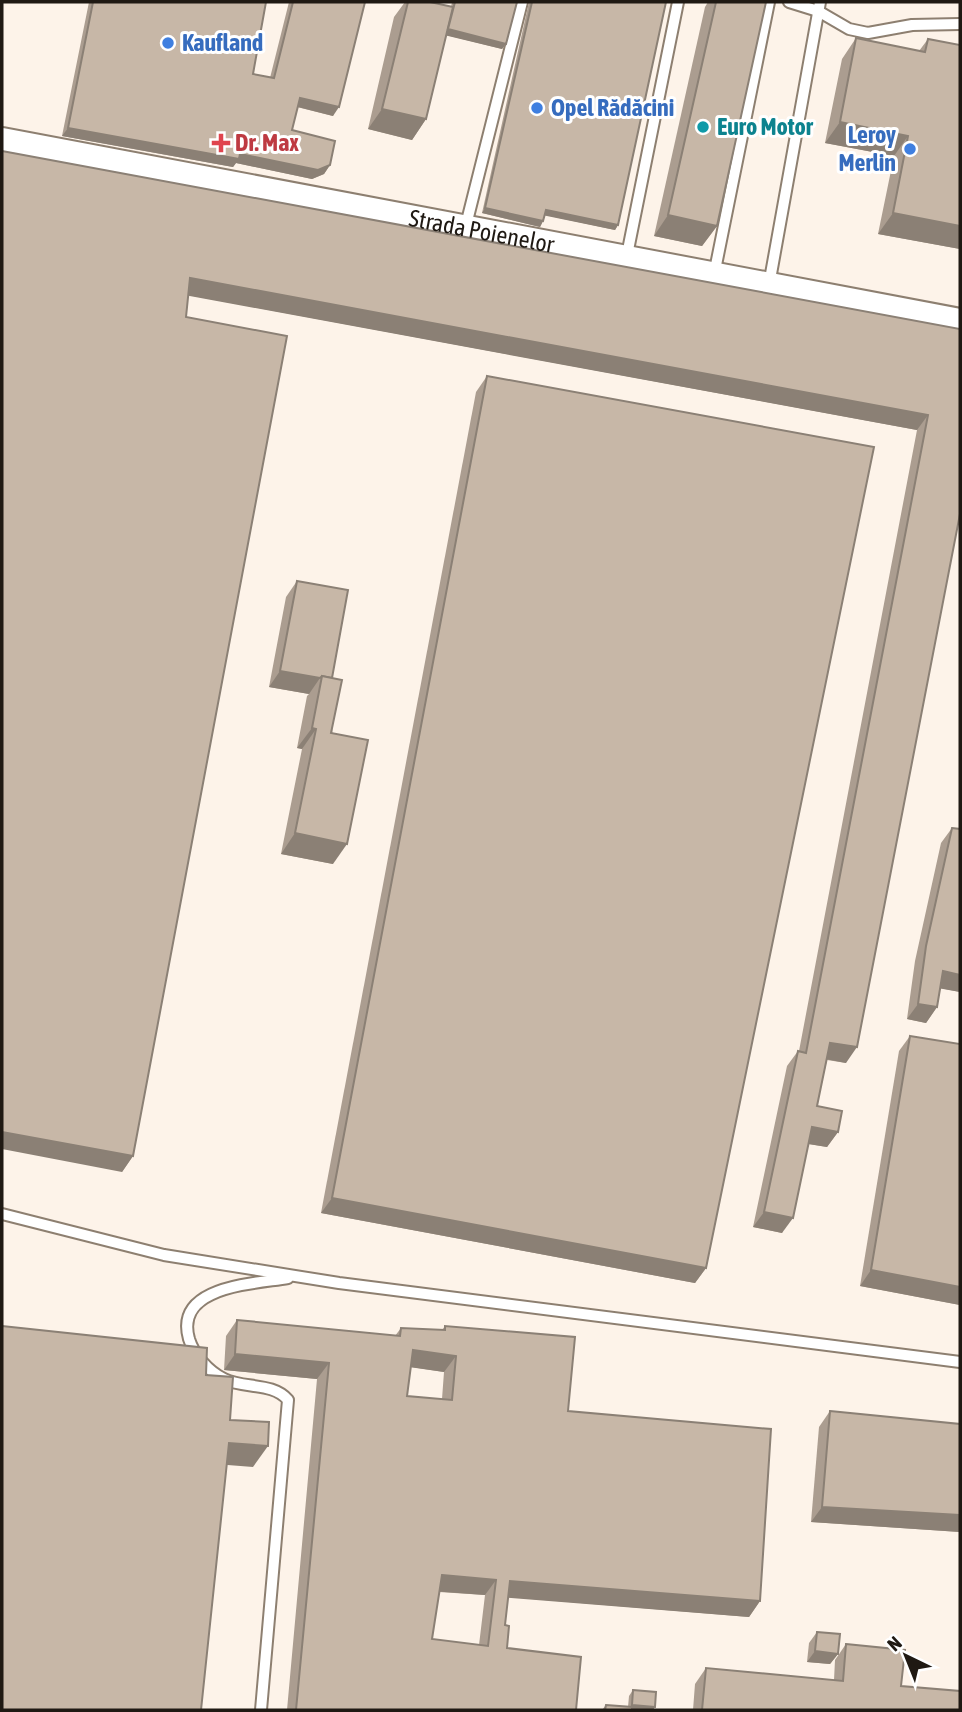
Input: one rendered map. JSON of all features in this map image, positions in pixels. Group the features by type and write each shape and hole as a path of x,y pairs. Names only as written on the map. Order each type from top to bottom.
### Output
{"street":[{"name":"Strada Poienelor","path":"2,141 960,322"}],"lane":[{"path":"465,229 522,2"},
{"path":"626,260 678,2"},
{"path":"714,275 768,2"},
{"path":"789,2 819,7 849,29 868,33 912,25 960,24"},
{"path":"769,285 819,7"},
{"path":"2,1214 164,1255 299,1276 960,1362"},
{"path":"261,1710 288,1400 274,1389 239,1385 220,1377 205,1365 191,1347 185,1326 192,1307 214,1291 299,1276"}],"building":[{"name":"Kaufland","path":"93,2 266,2 253,74 274,78 293,2 365,2 339,107 300,98 292,130 335,141 330,165 318,170 240,154 239,159 68,128"},
{"path":"408,2 430,2 453,7 426,119 382,109"},
{"path":"455,2 517,2 506,44 448,29"},
{"path":"532,2 666,2 618,225 546,210 543,221 485,208"},
{"name":"Euro Motor","path":"716,2 766,2 717,226 668,215"},
{"name":"Leroy Merlin","path":"856,38 925,52 928,39 960,45 960,226 893,213 908,136 840,122"},
{"path":"2,151 960,329 960,514 857,1047 830,1043 817,1106 842,1111 838,1132 812,1127 793,1218 764,1212 798,1051 806,1053 928,415 190,278 186,317 287,336 133,1156 2,1132"},
{"path":"487,376 874,447 706,1268 332,1198"},
{"path":"297,581 348,590 332,678 280,671"},
{"path":"322,676 342,680 331,733 368,740 347,844 295,833 316,729 312,728"},
{"path":"952,828 960,829 960,975 943,971 937,1007 918,1004 926,946"},
{"path":"910,1036 960,1044 960,1287 871,1270"},
{"path":"237,1320 400,1336 401,1328 445,1330 445,1326 575,1337 568,1411 771,1429 760,1601 510,1581 505,1625 509,1626 507,1648 581,1657 576,1710 296,1710 329,1363 235,1354","holes":["413,1350 456,1356 452,1400 407,1396","442,1575 496,1580 488,1646 432,1639"]},
{"path":"2,1326 207,1348 206,1375 233,1377 230,1420 269,1422 268,1446 229,1443 201,1710 2,1710"},
{"path":"830,1411 960,1424 960,1515 822,1507"},
{"path":"817,1632 840,1634 838,1654 815,1651"},
{"path":"846,1644 905,1650 901,1686 960,1691 960,1710 702,1710 706,1668 843,1681"},
{"path":"633,1690 656,1692 655,1707 632,1705"},
{"path":"606,1705 632,1707 632,1710 605,1710"}],"place":[{"name":"Kaufland","path":"168,43"},
{"name":"Opel Rădăcini","path":"537,108"},
{"name":"Euro Motor","path":"703,127"},
{"name":"Dr. Max","path":"221,143"},
{"name":"Leroy Merlin","path":"910,149"}]}
